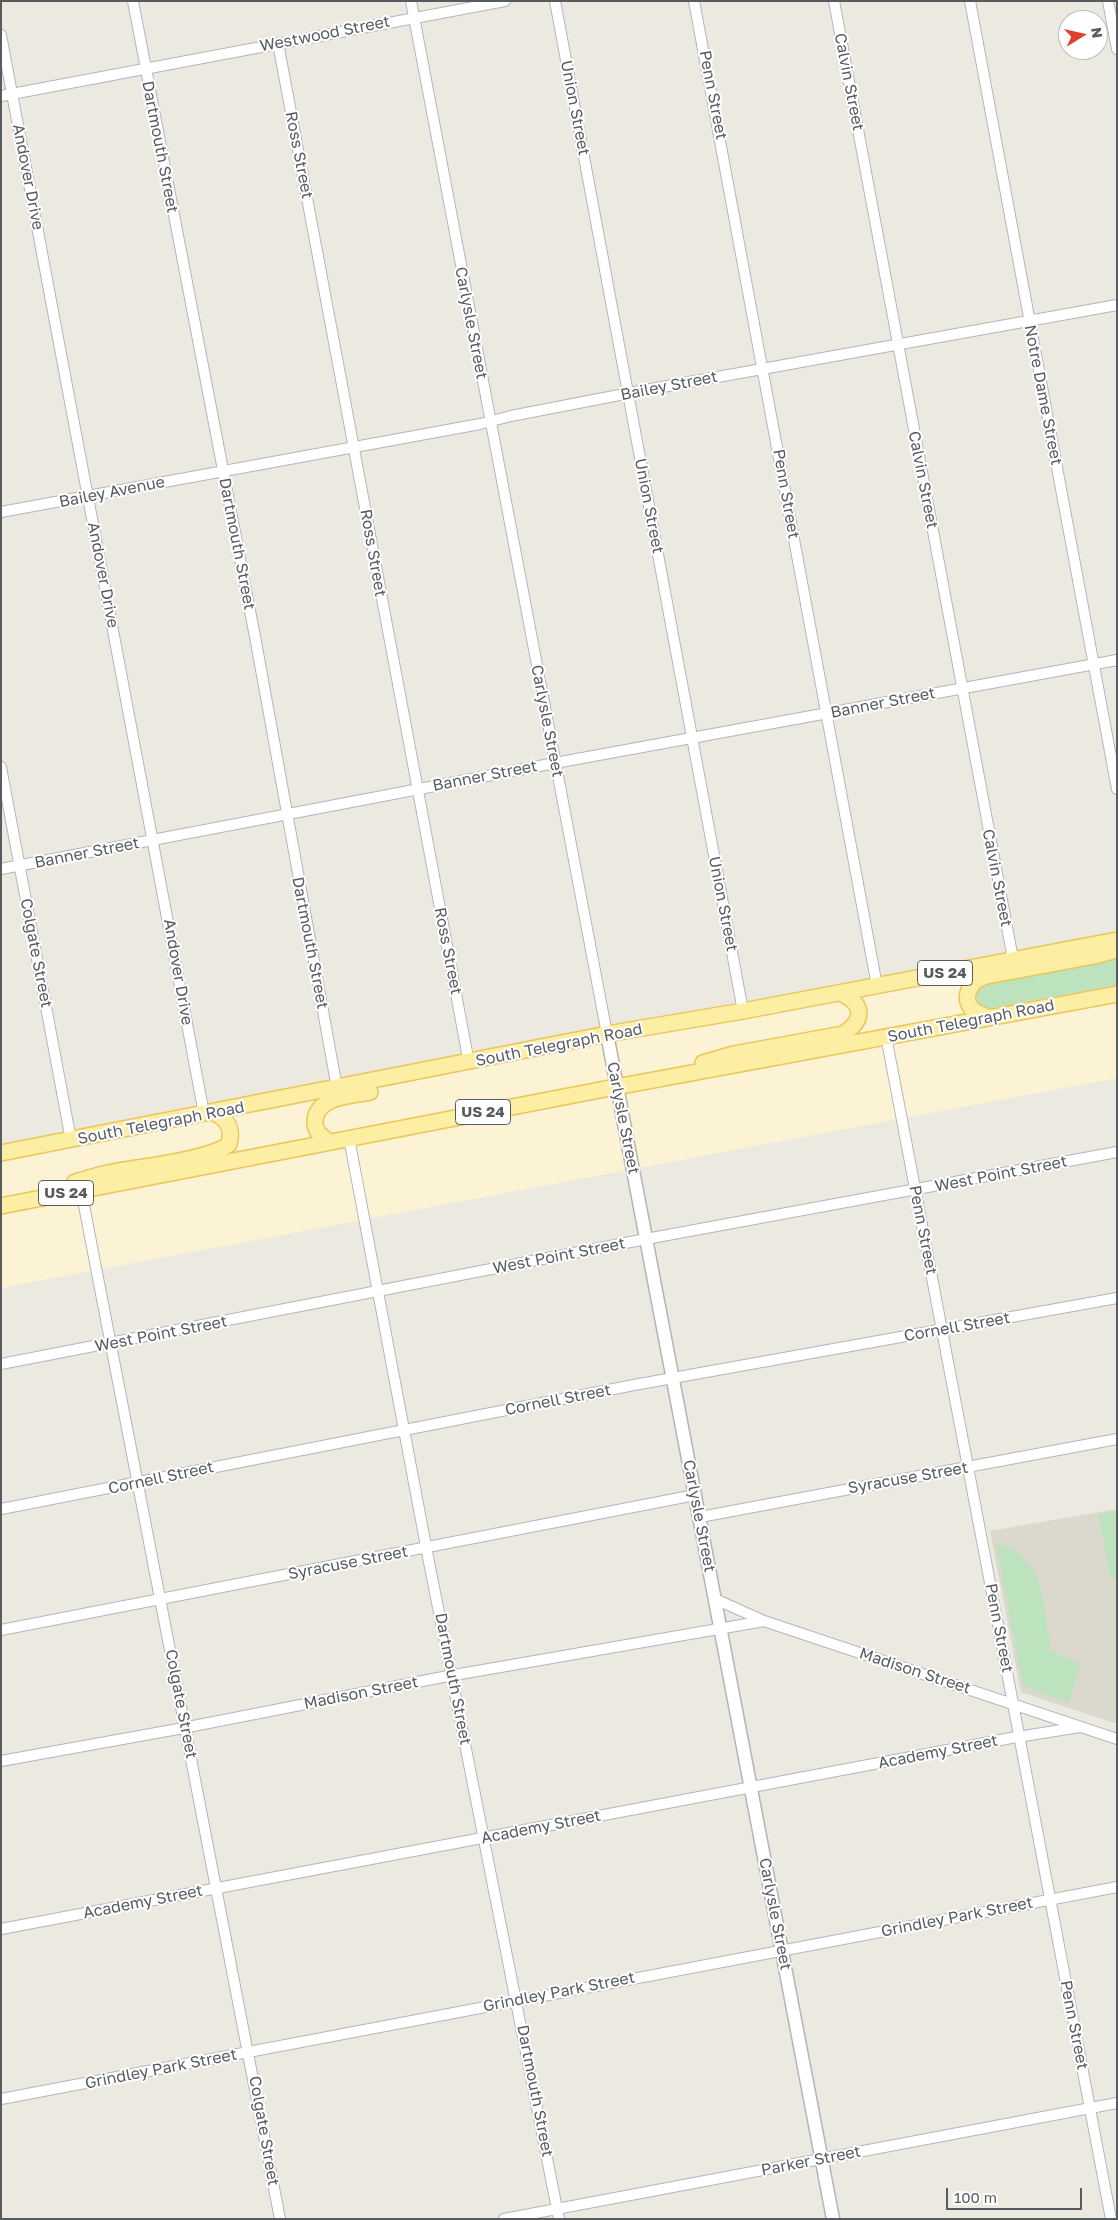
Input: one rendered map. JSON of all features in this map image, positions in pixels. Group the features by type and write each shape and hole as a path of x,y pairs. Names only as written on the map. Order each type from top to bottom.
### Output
{"main road":[{"name":"South Telegraph Road","path":"1,1153 469,1063 607,1034 743,1011 1117,940"},
{"path":"989,1017 980,1016 970,1008 968,993 976,980 1117,950"},
{"path":"682,1075 708,1061 734,1054 843,1034 853,1028 857,1023 859,1015 856,1002 840,993"},
{"name":"South Telegraph Road","path":"1,1206 617,1086 1117,994"},
{"path":"329,1142 317,1132 314,1125 320,1106 324,1103 452,1076 486,1059"},
{"path":"36,1199 66,1185 106,1173 202,1155 223,1149 229,1144 231,1131 227,1120 209,1114"},
{"path":"1,1164 75,1150 100,1142 127,1129"}],"street":[{"name":"Dartmouth Street","path":"133,1 337,1088"},
{"name":"Carlysle Street","path":"411,1 833,2219"},
{"name":"Westwood Street","path":"1,96 505,1"},
{"name":"Union Street","path":"555,1 743,1011"},
{"name":"Penn Street","path":"694,1 877,986"},
{"name":"Calvin Street","path":"834,1 1013,959"},
{"name":"Notre Dame Street","path":"970,1 1117,789"},
{"path":"1108,1 1117,50"},
{"name":"Andover Drive","path":"1,35 154,841 209,1114"},
{"name":"Ross Street","path":"278,43 354,446 416,790 469,1063"},
{"name":"Bailey Street","path":"222,470 628,393 1117,305"},
{"name":"Bailey Avenue","path":"1,512 222,470"},
{"name":"Banner Street","path":"1,869 692,737 1117,660"},
{"name":"Colgate Street","path":"1,767 71,1140"},
{"name":"Penn Street","path":"886,1036 1111,2219"},
{"name":"Dartmouth Street","path":"349,1138 426,1547 518,2000 558,2214"},
{"name":"West Point Street","path":"1,1364 646,1239 915,1191 1117,1152"},
{"name":"Colgate Street","path":"81,1190 280,2219"},
{"name":"Cornell Street","path":"1,1510 673,1378 1117,1298"},
{"name":"Syracuse Street","path":"700,1517 1117,1439"},
{"name":"Syracuse Street","path":"1,1630 160,1601 696,1495"},
{"name":"Madison Street","path":"715,1599 764,1621 1117,1739"},
{"name":"Madison Street","path":"1,1761 453,1675 720,1627 764,1621"},
{"name":"Academy Street","path":"1,1929 1020,1736 1080,1727"},
{"name":"Grindley Park Street","path":"1,2099 1117,1887"},
{"name":"Parker Street","path":"504,2219 558,2214 822,2159 1117,2103"}],"shaded area":[{"path":"1117,940 1117,1078 1,1288 1,1153"},
{"path":"1117,1509 1117,1724 1021,1692 990,1531"}],"green space":[{"path":"1117,955 1117,985 987,1009 977,1002 977,992 986,982"},
{"path":"1117,1511 1117,1582 1110,1575 1098,1514"},
{"path":"996,1543 1012,1550 1024,1559 1033,1570 1039,1583 1046,1613 1049,1650 1080,1664 1069,1703 1023,1686"}]}
